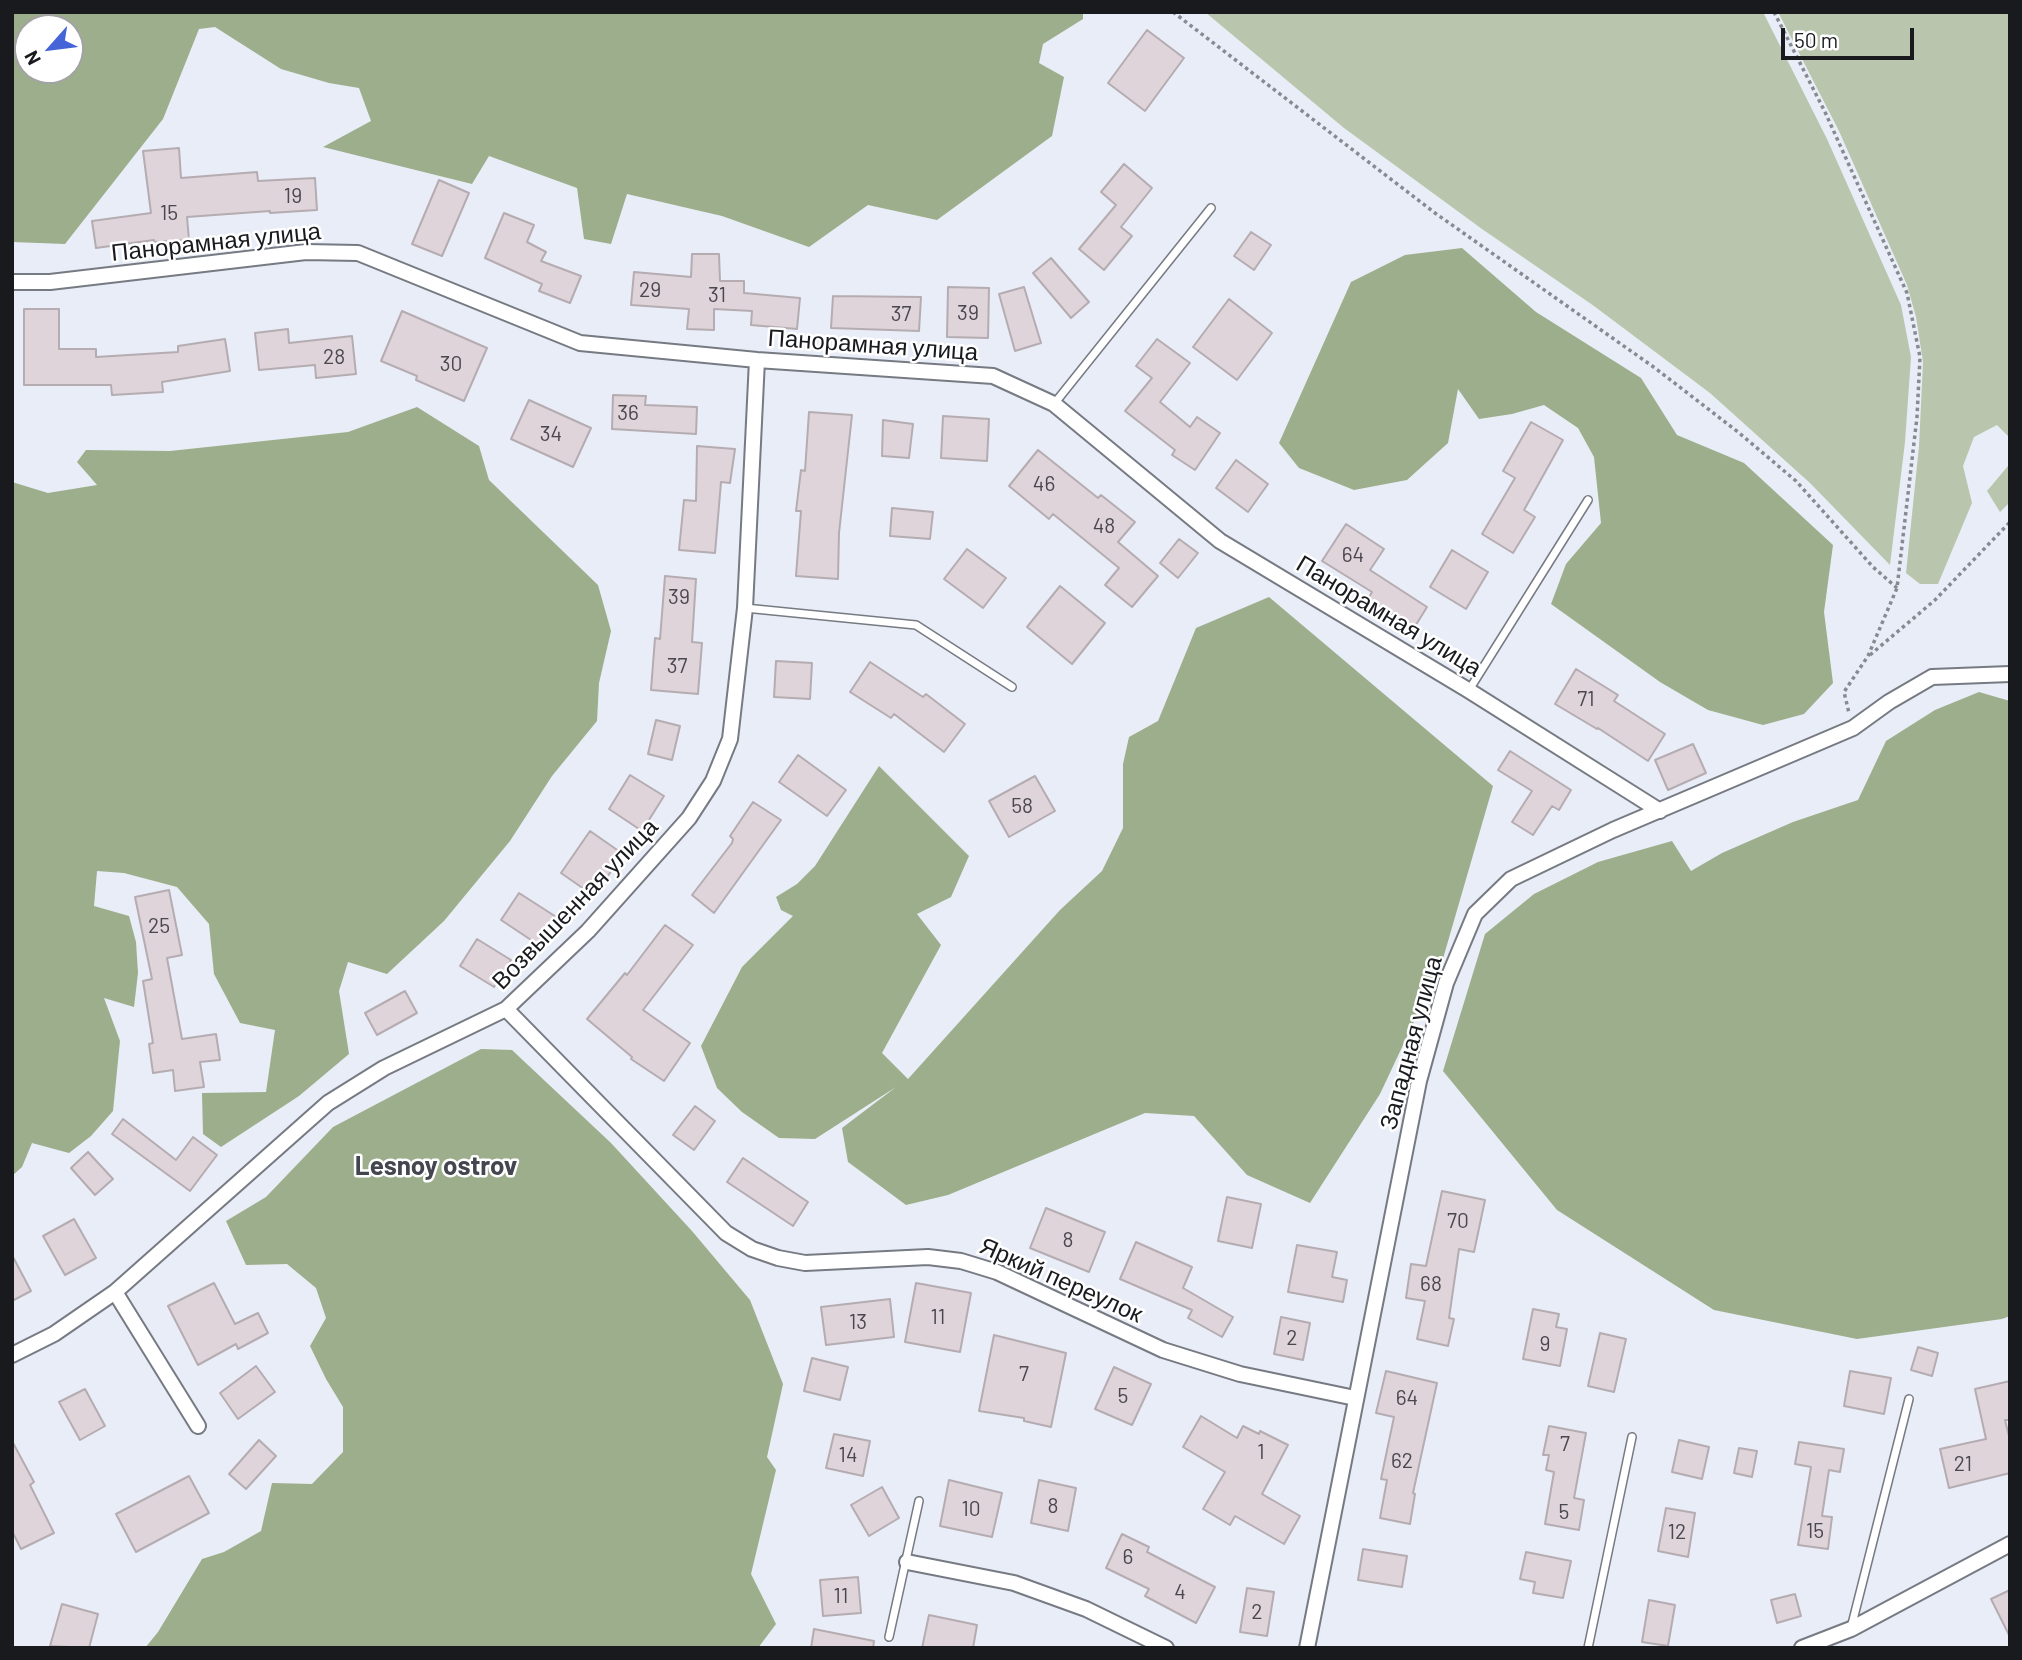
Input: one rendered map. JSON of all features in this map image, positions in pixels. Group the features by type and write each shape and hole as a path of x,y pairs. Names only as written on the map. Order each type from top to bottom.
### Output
{"street":[{"name":"Панорамная улица","path":"12,282 50,282 306,252 358,253 580,343 757,360 993,376 1054,404 1220,541 1468,690 1660,811"},
{"name":"Возвышенная улица","path":"12,1355 54,1334 115,1293 328,1103 384,1068 506,1009 587,931 689,818 713,780 730,739 745,608 757,360"},
{"name":"Западная улица","path":"1307,1648 1419,1081 1446,983 1475,914 1511,878 1600,836 1853,727 1932,677 2009,674"},
{"name":"Яркий переулок","path":"506,1009 726,1233 752,1249 805,1263 928,1257 961,1261 997,1272 1163,1350 1240,1374 1355,1398"},
{"path":"115,1293 198,1426"},
{"path":"1802,1648 1851,1629 2010,1544"},
{"path":"907,1562 1014,1583 1087,1609 1166,1648"}],"lane":[{"path":"1054,404 1211,208"},
{"path":"1468,690 1588,500"},
{"path":"745,608 916,625 1012,687"},
{"path":"1851,1629 1909,1399"},
{"path":"1588,1648 1632,1437"},
{"path":"890,1637 919,1501"}],"path":[{"path":"1173,12 1435,213 1645,360 1738,432 1796,481 1873,567 1897,588"},
{"path":"1774,12 1825,112 1907,293 1920,357 1917,417 1897,588 1868,656 1844,692 1853,727"},
{"path":"1868,656 1934,600 2010,522"}],"green space":[{"path":"12,12 1083,12 1083,19 1043,44 1039,63 1064,77 1052,136 937,220 868,205 809,247 722,216 627,194 611,244 584,239 577,188 489,156 472,184 323,147 371,121 359,88 329,83 281,69 215,27 199,29 163,119 65,244 12,242"},
{"path":"1205,12 1763,12 1827,139 1901,305 1911,357 1905,442 1890,565 1810,483 1710,393 1594,306 1482,229 1344,128"},
{"path":"1778,12 2010,12 2010,438 1997,425 1974,437 1963,466 1972,503 1938,584 1920,584 1906,573 1919,446 1923,362 1916,317 1907,285 1839,131"},
{"path":"1462,248 1536,312 1641,378 1677,435 1744,463 1833,545 1824,612 1833,683 1804,714 1763,725 1708,710 1660,682 1551,604 1566,564 1601,523 1594,457 1578,428 1544,405 1479,419 1458,389 1448,443 1407,480 1354,490 1299,468 1279,443 1351,282 1405,255"},
{"path":"417,407 479,446 489,480 598,585 611,631 599,683 597,721 552,776 510,841 444,921 387,974 348,962 339,991 349,1054 299,1096 221,1147 203,1134 202,1093 266,1092 275,1030 240,1023 214,974 209,924 177,887 124,873 97,871 94,906 129,916 136,942 138,973 134,1007 104,998 120,1041 113,1111 91,1136 69,1153 32,1143 22,1167 12,1176 12,482 48,493 97,485 77,462 86,450 170,451 348,432"},
{"path":"2010,460 2010,502 2000,512 1987,491"},
{"path":"1269,597 1493,786 1442,962 1380,1094 1310,1203 1247,1175 1194,1116 1145,1113 948,1195 906,1205 848,1162 842,1128 896,1087 815,1139 779,1138 742,1112 717,1088 701,1046 742,967 793,916 781,910 776,897 797,884 815,866 879,766 969,856 951,897 917,914 941,945 882,1053 908,1079 1060,910 1102,871 1123,828 1123,764 1129,737 1158,721 1196,628"},
{"path":"1979,692 2010,701 2010,1316 1857,1339 1714,1310 1557,1210 1443,1071 1485,934 1534,894 1598,862 1672,841 1691,871 1722,853 1793,822 1858,800 1886,741 1935,710"},
{"path":"481,1049 512,1050 611,1143 692,1231 750,1300 783,1384 767,1457 776,1470 751,1574 776,1624 758,1648 145,1648 158,1632 202,1559 224,1552 261,1531 272,1483 312,1484 343,1452 343,1407 310,1346 326,1318 316,1288 287,1264 246,1265 226,1221 266,1197 333,1127"}],"building":[{"path":"1147,30 1184,58 1145,111 1108,83"},
{"path":"179,148 181,178 257,172 258,181 315,178 317,210 187,217 189,240 154,240 96,248 92,221 151,213 143,151"},
{"path":"1124,164 1152,188 1121,227 1132,236 1104,270 1079,249 1116,205 1101,192"},
{"path":"439,180 469,193 442,256 412,244"},
{"path":"504,213 534,225 527,242 546,252 541,261 581,276 570,303 539,291 542,284 485,258"},
{"path":"1251,232 1271,245 1254,270 1234,256"},
{"path":"692,254 719,254 720,281 744,281 744,293 800,298 797,329 751,325 752,311 714,309 714,330 687,329 689,309 631,305 634,272 691,277"},
{"path":"1051,258 1089,302 1071,318 1033,273"},
{"path":"948,287 989,288 988,338 947,337"},
{"path":"1024,287 1041,343 1015,351 999,294"},
{"path":"833,296 921,297 919,331 831,328"},
{"path":"1229,299 1272,333 1237,380 1193,347"},
{"path":"24,309 59,309 59,349 96,349 96,357 178,352 178,346 225,339 230,371 162,382 163,392 112,395 111,385 24,385"},
{"path":"402,311 487,348 464,401 416,380 417,376 381,361"},
{"path":"288,329 289,343 352,336 356,374 316,378 315,365 259,370 255,333"},
{"path":"1157,339 1190,363 1160,402 1190,427 1197,417 1220,433 1195,470 1172,455 1175,450 1125,411 1152,378 1136,366"},
{"path":"613,395 646,396 645,405 697,407 696,434 612,429"},
{"path":"529,400 591,428 573,467 511,439"},
{"path":"809,412 852,415 839,533 838,579 796,576 801,511 796,511 801,470 805,471"},
{"path":"943,416 989,419 987,461 941,458"},
{"path":"883,420 913,424 909,458 882,456"},
{"path":"1531,422 1563,440 1524,510 1535,517 1513,553 1482,534 1515,478 1503,471"},
{"path":"697,446 735,449 730,483 721,482 715,553 679,550 684,500 696,501"},
{"path":"1038,450 1098,498 1101,495 1135,522 1118,542 1158,576 1132,607 1105,585 1119,568 1053,514 1049,519 1009,486"},
{"path":"1236,460 1268,484 1248,512 1216,488"},
{"path":"892,508 933,512 930,539 890,536"},
{"path":"1346,524 1384,549 1370,570 1427,607 1414,628 1368,599 1372,592 1322,561"},
{"path":"1179,539 1198,553 1178,578 1160,563"},
{"path":"967,549 1006,578 983,608 944,579"},
{"path":"1452,550 1488,572 1466,609 1430,587"},
{"path":"665,576 696,579 692,642 702,643 698,694 651,690 655,638 660,639"},
{"path":"1060,586 1105,623 1072,664 1027,627"},
{"path":"776,661 812,663 810,699 774,697"},
{"path":"870,662 923,697 926,694 965,724 944,752 894,714 891,718 850,692"},
{"path":"1576,669 1618,695 1614,701 1665,734 1648,761 1555,704"},
{"path":"656,720 680,726 672,760 648,754"},
{"path":"1693,744 1706,773 1668,790 1655,760"},
{"path":"1510,751 1571,790 1559,810 1552,806 1533,835 1512,822 1532,791 1498,770"},
{"path":"798,755 846,790 827,816 779,782"},
{"path":"630,775 664,796 642,831 609,809"},
{"path":"1035,776 1055,811 1009,837 989,801"},
{"path":"753,802 781,820 714,913 692,895 732,843 730,836"},
{"path":"590,831 623,854 594,896 561,873"},
{"path":"169,890 182,955 167,958 182,1039 216,1034 220,1060 200,1062 204,1087 175,1091 173,1070 153,1073 149,1044 153,1043 143,981 152,979 135,897"},
{"path":"519,893 561,920 543,948 501,920"},
{"path":"665,925 693,945 643,1010 690,1043 664,1081 631,1059 632,1057 587,1019 625,973 627,975"},
{"path":"477,939 511,960 494,987 460,966"},
{"path":"405,991 417,1013 377,1035 365,1013"},
{"path":"695,1106 715,1121 694,1150 673,1135"},
{"path":"123,1119 176,1160 193,1137 217,1155 190,1191 112,1134"},
{"path":"88,1152 113,1179 95,1195 71,1168"},
{"path":"743,1158 808,1202 793,1226 727,1182"},
{"path":"1442,1191 1485,1200 1474,1252 1459,1249 1449,1318 1454,1319 1448,1346 1417,1339 1425,1301 1406,1298 1411,1264 1426,1266"},
{"path":"1227,1197 1261,1204 1252,1248 1218,1241"},
{"path":"1046,1208 1105,1232 1089,1272 1030,1248"},
{"path":"74,1219 96,1258 65,1275 43,1236"},
{"path":"1136,1242 1192,1267 1183,1288 1233,1317 1222,1337 1188,1318 1192,1310 1120,1279"},
{"path":"1297,1245 1337,1252 1332,1277 1347,1280 1343,1302 1288,1292"},
{"path":"12,1255 31,1291 12,1301"},
{"path":"214,1283 235,1324 258,1313 268,1333 238,1349 236,1344 198,1365 168,1306"},
{"path":"916,1283 971,1293 960,1352 905,1342"},
{"path":"890,1299 894,1337 826,1345 821,1307"},
{"path":"1533,1309 1559,1314 1556,1327 1567,1329 1560,1366 1523,1359"},
{"path":"1281,1317 1310,1323 1303,1360 1274,1354"},
{"path":"1600,1333 1626,1339 1614,1392 1588,1386"},
{"path":"994,1335 1066,1353 1051,1427 1024,1421 1024,1418 979,1411"},
{"path":"1918,1347 1938,1353 1932,1376 1911,1370"},
{"path":"812,1358 848,1367 840,1400 804,1391"},
{"path":"256,1366 275,1392 238,1419 220,1393"},
{"path":"1114,1367 1151,1384 1132,1425 1095,1409"},
{"path":"1386,1371 1437,1383 1413,1493 1410,1524 1380,1518 1387,1480 1381,1479 1394,1417 1376,1413"},
{"path":"1850,1371 1891,1378 1884,1414 1844,1406"},
{"path":"2010,1381 2010,1420 2005,1420 2010,1440 2010,1473 1949,1488 1940,1449 1986,1439 1975,1389"},
{"path":"85,1389 105,1426 80,1440 59,1402"},
{"path":"1201,1416 1237,1438 1243,1426 1288,1445 1262,1494 1300,1516 1284,1544 1235,1516 1230,1525 1203,1509 1225,1472 1183,1447"},
{"path":"1549,1426 1586,1433 1574,1498 1584,1500 1579,1530 1545,1524 1554,1472 1546,1470 1549,1455 1543,1455"},
{"path":"834,1434 870,1441 863,1476 826,1468"},
{"path":"259,1440 276,1456 246,1489 229,1474"},
{"path":"1679,1440 1709,1447 1702,1479 1672,1472"},
{"path":"12,1441 34,1482 30,1485 54,1533 21,1549 12,1531"},
{"path":"1799,1442 1844,1449 1840,1472 1829,1470 1822,1516 1832,1517 1828,1549 1798,1545 1811,1467 1795,1464"},
{"path":"1739,1448 1757,1451 1752,1477 1734,1473"},
{"path":"189,1476 209,1513 136,1552 116,1514"},
{"path":"949,1480 1002,1493 992,1537 940,1526"},
{"path":"1039,1480 1076,1488 1068,1531 1031,1523"},
{"path":"882,1487 899,1518 869,1536 851,1505"},
{"path":"1666,1508 1695,1513 1688,1557 1658,1551"},
{"path":"1122,1534 1149,1547 1147,1552 1215,1587 1196,1623 1145,1596 1149,1589 1106,1568"},
{"path":"1363,1549 1407,1556 1402,1587 1358,1580"},
{"path":"1526,1552 1571,1561 1563,1598 1533,1593 1535,1582 1520,1579"},
{"path":"858,1577 861,1613 823,1616 820,1580"},
{"path":"1247,1588 1274,1592 1267,1636 1240,1632"},
{"path":"2010,1590 2010,1637 1991,1599"},
{"path":"1795,1594 1801,1616 1777,1623 1771,1600"},
{"path":"1649,1600 1675,1605 1668,1646 1642,1642"},
{"path":"62,1604 98,1614 89,1648 50,1646"},
{"path":"929,1615 977,1625 973,1648 922,1648"},
{"path":"814,1629 874,1641 873,1648 811,1648"}],"district":[{"name":"Lesnoy ostrov","path":"436,1166"}]}
